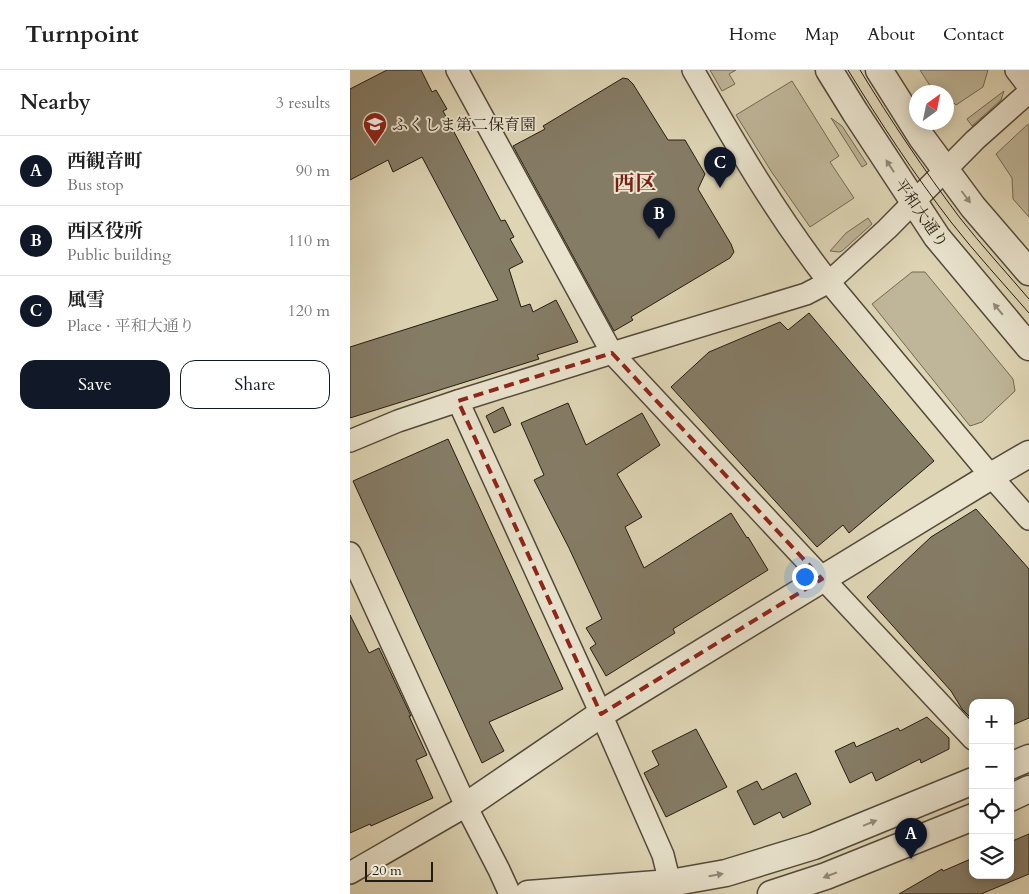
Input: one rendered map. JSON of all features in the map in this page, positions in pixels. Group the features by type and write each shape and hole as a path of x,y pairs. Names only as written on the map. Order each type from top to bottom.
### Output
{"street":[{"path":"457,70 612,353 969,735"},
{"path":"694,70 757,177 809,257 1029,519"},
{"name":"平和大通り","path":"829,70 937,237 1029,347"},
{"path":"879,70 917,130 973,208 1029,272"},
{"path":"1016,70 1029,87"},
{"path":"350,441 398,421 458,401 806,294 829,282 887,229 975,140 1029,92"},
{"path":"458,401 601,714 663,855 670,883"},
{"path":"350,873 466,806 601,714 1029,454"},
{"path":"350,553 466,806 510,894"},
{"path":"1014,764 1029,758"},
{"path":"528,894 670,883 726,873 814,846 969,783"},
{"path":"771,894 826,876 969,819"}],"highlighted area":[{"path":"612,353 822,579 601,714 458,401"}],"shaded area":[{"path":"710,70 736,70 729,74 735,84 722,91"},
{"path":"920,70 988,70 983,87 956,105 954,103 954,85 930,85"},
{"path":"792,81 839,156 830,162 854,198 810,227 771,171 736,115"},
{"path":"1004,91 1001,100 972,126 967,119"},
{"path":"831,118 842,126 867,164 862,167"},
{"path":"1029,125 1029,217 1013,199 1012,178 996,154"},
{"path":"868,218 872,224 842,251 830,251 846,233"},
{"path":"912,272 925,272 1013,379 1015,391 982,422 970,426 872,304"}],"building":[{"path":"387,70 421,70 432,92 436,90 447,109 443,111 501,221 505,220 514,237 510,239 523,262 509,269 521,307 530,304 533,312 556,300 578,342 537,355 539,359 350,418 350,347 498,300 422,157 393,172 388,160 350,180 350,89"},
{"path":"623,78 628,79 633,84 668,140 685,140 705,174 698,189 734,252 730,258 631,317 633,320 614,331 513,146 545,129 543,126"},
{"path":"809,313 934,461 849,533 843,525 817,547 671,387 709,352 780,322 788,330"},
{"path":"568,403 586,445 642,413 660,445 617,474 642,517 625,527 644,568 731,513 768,570 673,629 675,633 606,676 590,648 596,644 586,628 602,619 569,548 534,480 544,475 521,423"},
{"path":"503,407 511,425 494,433 486,416"},
{"path":"448,439 563,689 489,722 504,751 482,763 353,481"},
{"path":"976,509 1029,569 1029,718 1014,724 1014,699 969,699 969,716 962,709 951,691 867,597 931,537"},
{"path":"350,615 369,653 379,648 411,716 409,716 427,755 416,760 433,798 371,826 370,824 350,833"},
{"path":"927,717 949,738 949,749 921,763 920,759 876,781 872,772 850,783 835,751 854,742 856,747 898,728 900,731"},
{"path":"696,729 727,787 666,817 644,773 659,765 652,751"},
{"path":"796,773 811,804 783,818 780,812 754,825 737,791 757,781 762,790"},
{"path":"1029,834 1029,874 981,894 899,894 942,869 943,871 969,860 969,879 1014,879 1014,840"}],"tram line":[{"path":"848,70 872,109 937,204 1029,313"},
{"path":"860,70 908,145 960,218 1029,299"}],"place":[{"name":"ふくしま第二保育園","path":"375,145"},
{"name":"風雪","path":"720,188"},
{"name":"西区役所","path":"659,239"},
{"name":"西観音町","path":"911,859"}],"district":[{"name":"西区","path":"635,183"}]}
